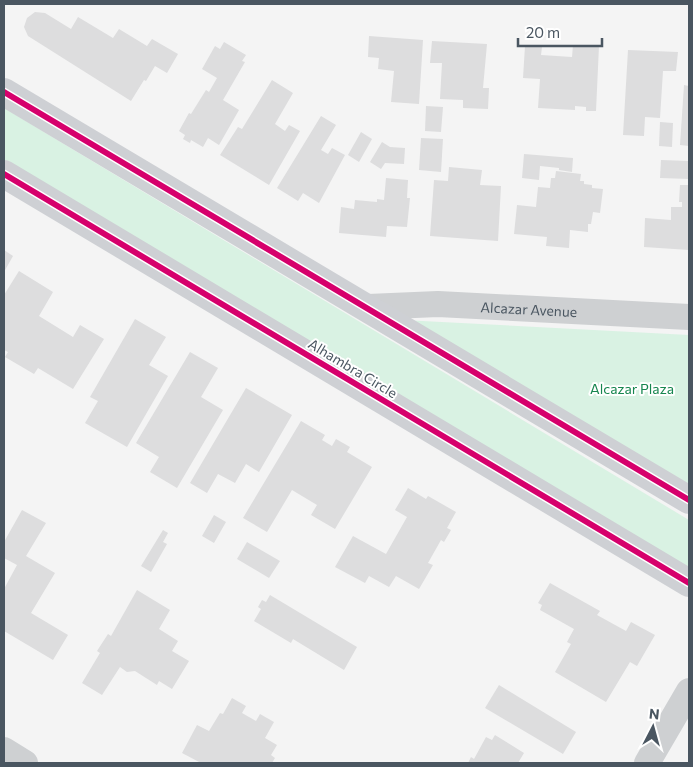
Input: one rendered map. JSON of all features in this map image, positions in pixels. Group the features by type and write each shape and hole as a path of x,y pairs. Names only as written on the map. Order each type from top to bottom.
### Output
{"street":[{"path":"4,92 368,307 689,500"},
{"name":"Alhambra Circle","path":"4,174 689,584"},
{"name":"Alcazar Avenue","path":"368,307 438,304 689,317"},
{"path":"648,763 689,691"},
{"path":"4,750 25,763"}],"green space":[{"path":"4,108 689,520 689,568 4,162"},
{"name":"Alcazar Plaza","path":"403,320 689,335 689,484"}],"building":[{"path":"35,12 45,13 71,29 78,17 113,38 119,29 147,46 152,39 178,54 167,73 155,66 131,101 28,36 24,27 27,18"},
{"path":"369,36 423,40 419,104 391,102 394,71 378,69 379,58 368,57"},
{"path":"432,41 487,44 483,88 489,88 488,109 463,108 463,100 440,99 442,63 430,63"},
{"path":"224,42 246,55 242,61 245,62 223,100 239,110 219,145 208,138 203,147 191,140 190,143 183,139 185,135 179,131 189,113 191,114 206,90 209,92 217,78 202,69 215,46 220,49"},
{"path":"573,45 599,46 596,111 586,111 586,107 575,106 575,110 538,108 540,79 523,78 525,46 542,47 541,55 572,57"},
{"path":"628,50 678,52 676,71 663,71 660,118 645,117 644,136 623,135"},
{"path":"272,80 293,93 275,124 285,131 289,125 300,131 269,185 220,155 238,127 242,129"},
{"path":"684,85 689,86 689,146 680,145"},
{"path":"426,106 443,107 441,132 425,131"},
{"path":"321,116 336,125 321,150 328,154 332,148 345,155 319,203 303,193 298,201 277,188"},
{"path":"660,122 673,123 672,147 659,146"},
{"path":"361,132 372,139 359,162 348,155"},
{"path":"421,138 443,139 441,172 419,170"},
{"path":"382,142 390,147 405,148 404,164 385,163 381,169 370,162"},
{"path":"524,154 573,158 572,172 559,170 559,168 540,166 539,180 522,178"},
{"path":"661,160 689,161 689,179 660,178"},
{"path":"449,167 482,170 480,185 501,186 498,241 430,236 434,180 448,181"},
{"path":"556,171 581,174 580,181 584,181 584,184 592,185 592,188 603,189 600,213 593,212 591,224 588,224 588,232 570,230 569,248 546,246 547,237 514,234 517,205 536,207 538,187 550,188 551,178 555,178"},
{"path":"386,178 408,180 407,198 410,198 407,227 387,226 386,237 339,233 341,207 354,209 355,200 377,202 377,199 384,200"},
{"path":"680,185 689,185 689,250 644,247 645,218 671,220 671,207 682,207 682,202 679,202"},
{"path":"4,250 13,256 4,272"},
{"path":"19,271 53,292 39,316 73,337 80,325 104,339 73,389 38,368 34,374 5,357 8,352 4,350 4,295"},
{"path":"135,319 166,337 149,365 168,376 127,447 85,423 98,401 90,397"},
{"path":"190,352 218,368 201,397 223,410 177,488 150,472 159,457 136,443"},
{"path":"246,388 292,415 259,472 246,464 235,483 218,474 207,493 190,483"},
{"path":"301,421 325,435 322,440 332,446 336,439 350,447 347,452 372,467 335,529 311,515 317,505 292,490 267,532 243,518"},
{"path":"408,488 426,499 428,496 456,512 447,528 451,530 444,542 441,540 428,563 433,565 419,589 396,576 389,587 369,576 365,583 335,567 353,536 386,554 407,517 395,510"},
{"path":"22,510 46,523 26,556 55,573 31,613 68,635 53,660 4,631 4,589 17,565 4,558 4,542"},
{"path":"214,515 226,522 214,543 202,536"},
{"path":"163,530 168,533 163,542 167,544 151,572 141,566"},
{"path":"247,542 280,561 269,578 237,559"},
{"path":"550,583 600,611 597,615 626,631 631,622 655,635 637,666 630,662 606,702 555,672 571,644 567,642 574,629 540,610 542,605 538,603"},
{"path":"137,590 170,610 159,629 178,641 172,651 189,661 172,689 159,681 157,685 135,671 127,672 120,667 102,695 82,683 100,653 97,651 108,634 111,636"},
{"path":"270,595 357,647 344,670 293,639 291,643 254,621 261,609 258,607 262,600 266,602"},
{"path":"499,685 576,732 563,754 485,708"},
{"path":"232,698 246,706 242,713 256,721 260,714 274,722 265,738 277,745 271,755 275,758 272,763 201,763 182,753 197,725 209,731 220,713 223,714"},
{"path":"495,735 524,753 518,763 468,763 471,757 474,759 486,737 492,740"}],"cycle path":[{"path":"4,92 689,500"},
{"path":"4,174 689,583"}]}
